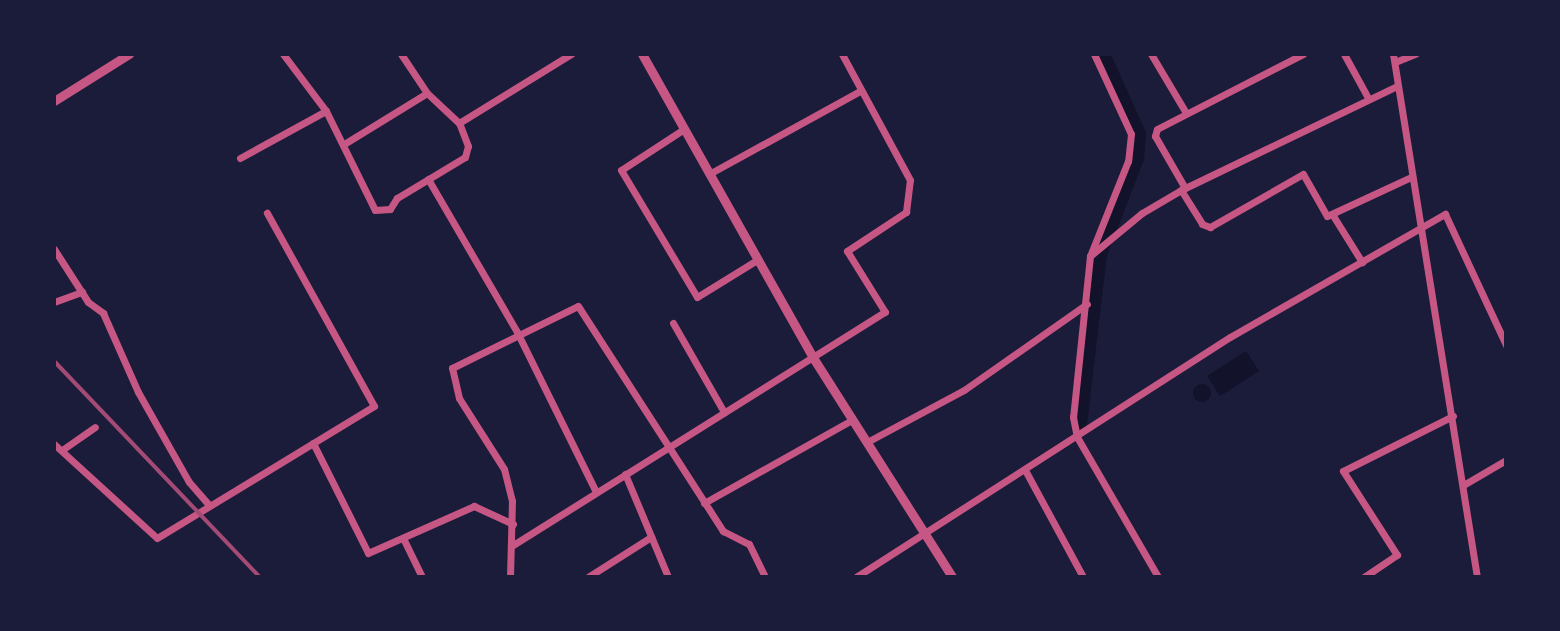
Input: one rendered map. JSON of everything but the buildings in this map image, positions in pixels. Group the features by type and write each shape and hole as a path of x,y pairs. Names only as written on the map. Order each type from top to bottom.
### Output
{"street":[{"path":"54,101 129,54"},
{"path":"283,54 326,111 375,210 390,209 397,198 465,157 468,146 459,123 427,93 401,54"},
{"path":"459,123 571,54"},
{"path":"642,54 812,356 952,577"},
{"path":"513,545 885,312 847,251 906,212 911,194 910,180 842,54"},
{"path":"1094,54 1131,134 1128,161 1093,254 1073,417 1077,437 1157,577"},
{"path":"1151,54 1186,113"},
{"path":"1303,54 1157,129 1155,136 1202,224 1210,227 1303,174 1327,216 1411,177"},
{"path":"1344,54 1367,96"},
{"path":"1415,54 1394,58 1397,86 1465,484 1477,577"},
{"path":"1093,254 1142,213 1183,189 1367,96 1397,86"},
{"path":"709,174 860,91"},
{"path":"344,144 427,93"},
{"path":"240,158 326,111"},
{"path":"684,129 621,170 697,297 757,260"},
{"path":"428,179 517,332 596,492"},
{"path":"54,444 157,538 374,406 267,213"},
{"path":"1332,214 1362,262"},
{"path":"856,577 1230,337 1445,214 1506,345"},
{"path":"54,249 82,292 103,313 145,405 189,482 209,505"},
{"path":"54,302 82,292"},
{"path":"867,442 997,369 1087,304"},
{"path":"501,577 510,577 513,545 513,524 504,469 459,398 452,368 517,332 578,306 723,531 749,544 765,577"},
{"path":"673,323 724,412"},
{"path":"1364,577 1397,555 1343,471 1453,416"},
{"path":"704,503 852,420"},
{"path":"62,450 95,427"},
{"path":"313,443 368,553 474,506 513,524"},
{"path":"1465,484 1506,460"},
{"path":"1025,470 1083,577"},
{"path":"625,474 668,577"},
{"path":"588,577 600,574 651,537"},
{"path":"403,538 422,577"}],"shaded area":[{"path":"1246,351 1259,371 1220,396 1207,376"},
{"path":"1198,384 1206,384 1211,393 1209,400 1198,402 1193,397 1193,389"}],"waterway":[{"path":"1080,424 1100,254 1137,158 1139,134 1103,54"}],"railway":[{"path":"54,361 260,577"}]}
